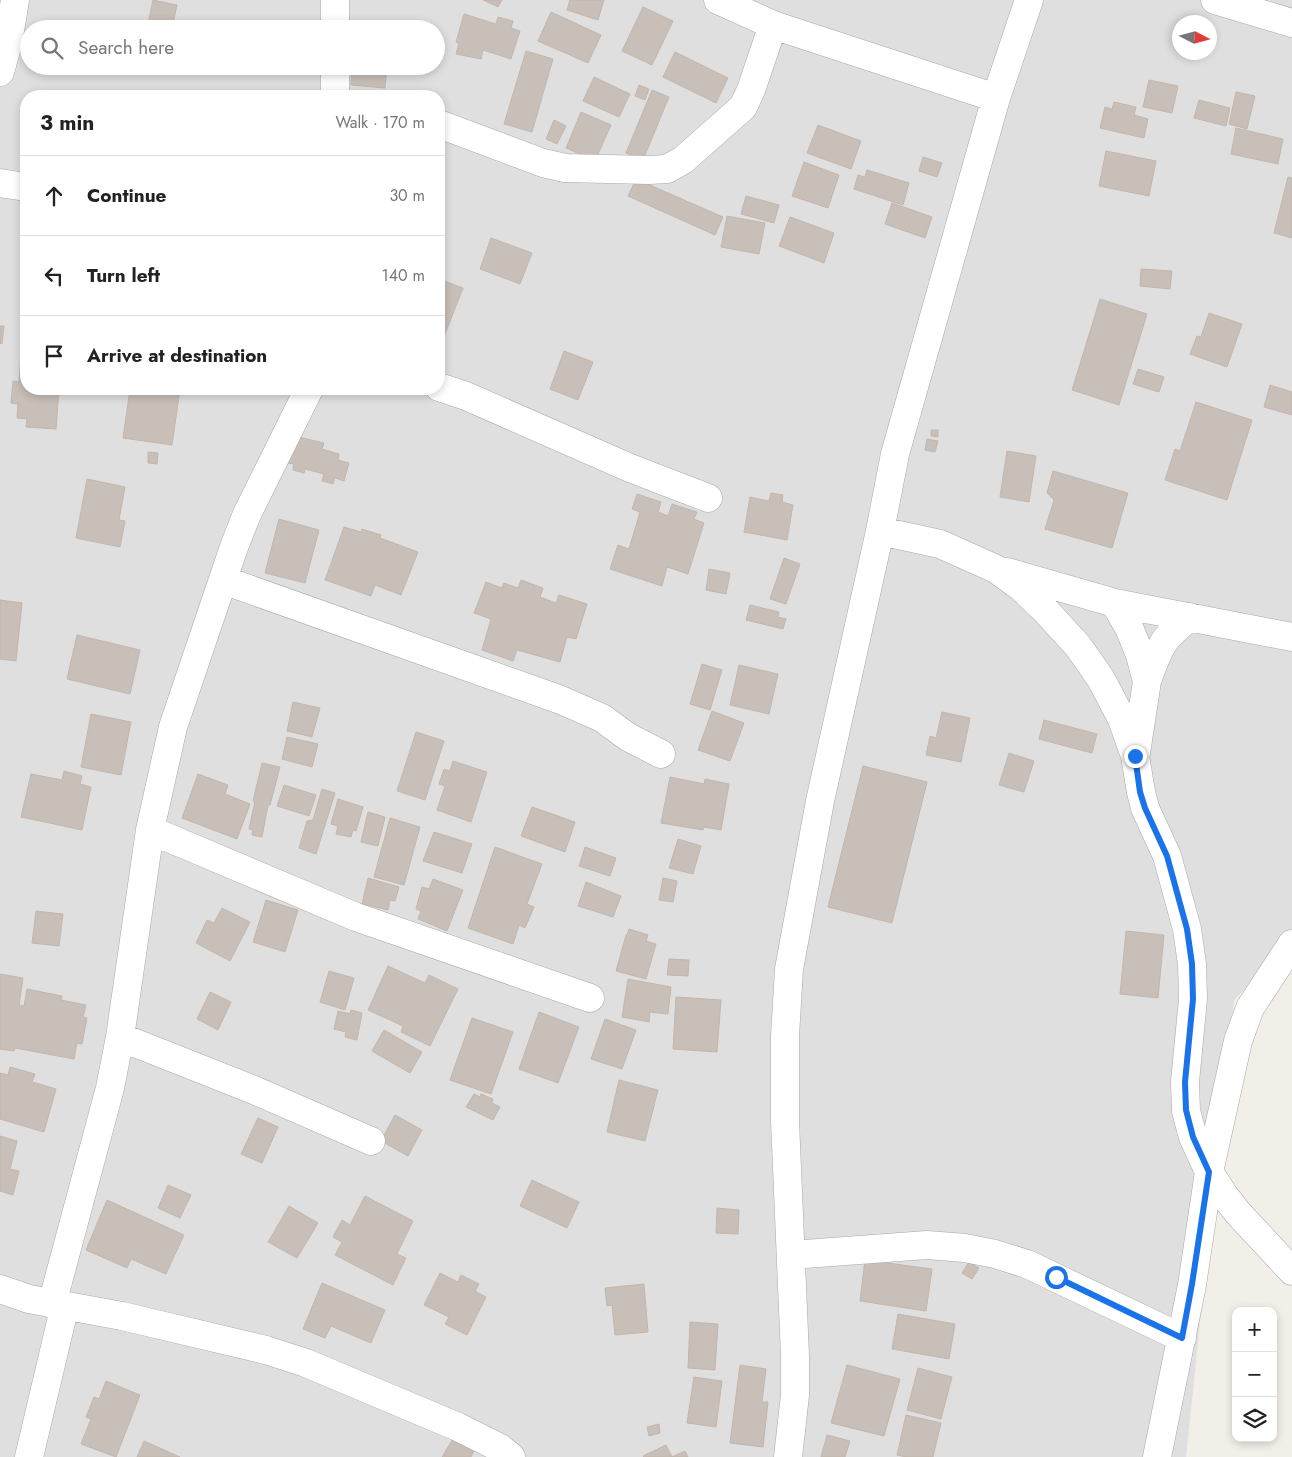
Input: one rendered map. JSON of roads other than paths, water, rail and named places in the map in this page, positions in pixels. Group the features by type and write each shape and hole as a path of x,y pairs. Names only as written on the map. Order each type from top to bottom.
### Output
{"street":[{"path":"0,72 8,43 15,0"},
{"path":"335,0 335,20"},
{"path":"718,0 772,25 996,98"},
{"path":"788,1457 795,1385 792,1255 785,1121 785,1036 788,969 820,801 880,531 895,454 996,98 1029,0"},
{"path":"1215,0 1292,23"},
{"path":"445,126 543,163 564,168 667,169 683,160 743,106 751,90 772,25"},
{"path":"335,75 335,90"},
{"path":"0,183 20,186"},
{"path":"445,389 466,396 630,468 708,498"},
{"path":"29,1457 59,1305 120,1038 150,830 173,727 247,514 306,395"},
{"path":"880,531 940,544 996,569 1115,602 1292,637"},
{"path":"996,569 1027,593 1078,646 1101,679 1122,719 1135,756 1140,792 1145,808 1167,856 1187,929 1192,964 1193,999 1185,1082 1186,1110 1193,1137 1209,1172 1238,1213 1292,1271"},
{"path":"223,580 561,700 602,718 628,737 661,754"},
{"path":"1115,602 1140,654 1147,681"},
{"path":"1135,756 1147,681 1158,650 1171,632 1190,618"},
{"path":"150,830 356,917 590,998"},
{"path":"1157,1457 1192,1284 1209,1172 1238,1041 1250,1008 1292,944"},
{"path":"120,1038 254,1090 371,1141"},
{"path":"792,1255 927,1245 965,1248 995,1254 1027,1264 1182,1338"},
{"path":"0,1289 28,1299 122,1316 247,1345 306,1363 458,1427 500,1448 511,1457"}]}
